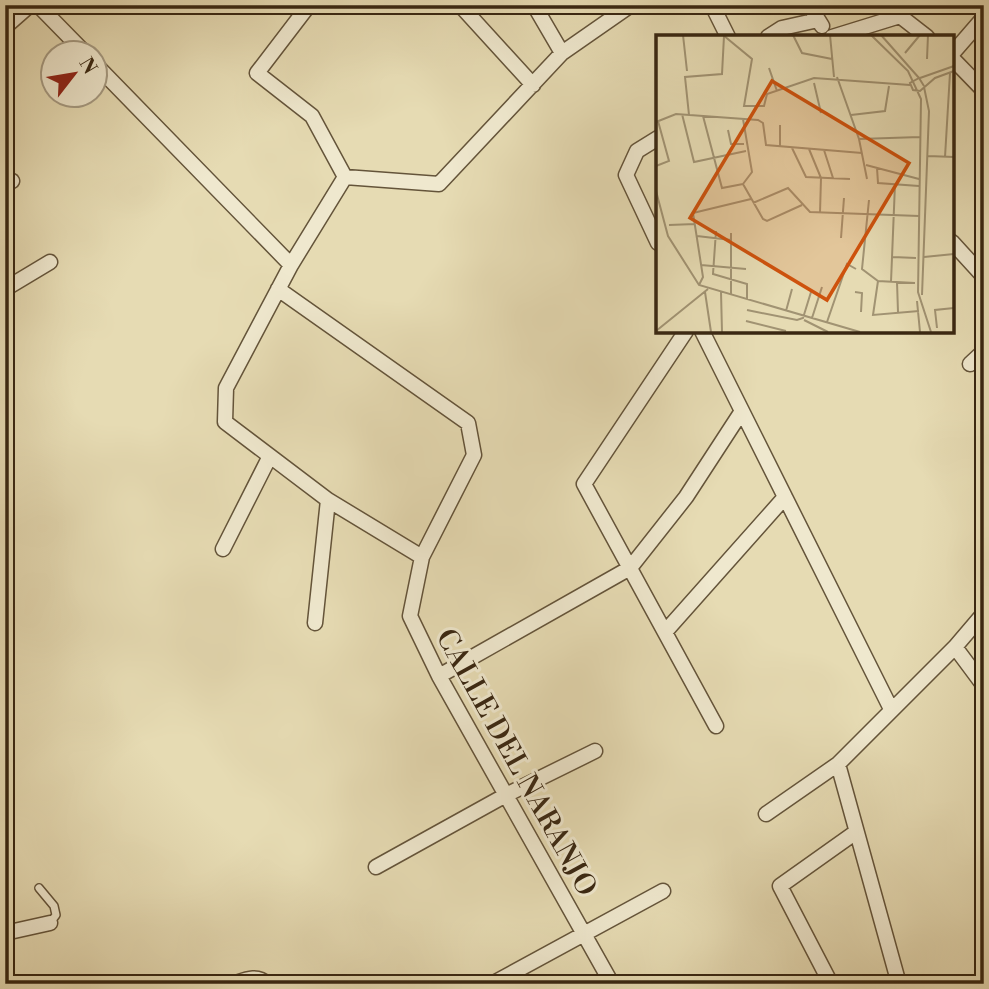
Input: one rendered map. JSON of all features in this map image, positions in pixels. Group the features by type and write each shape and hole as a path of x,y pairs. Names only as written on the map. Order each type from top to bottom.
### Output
{"street":[{"path":"5,27 30,5"},
{"path":"38,5 70,38"},
{"path":"309,5 257,73 312,116 345,177"},
{"path":"460,5 533,85"},
{"path":"534,5 562,52"},
{"path":"345,177 439,184 562,52 631,5"},
{"path":"712,5 727,35"},
{"path":"809,5 829,35"},
{"path":"837,35 900,16 924,35"},
{"path":"954,54 984,17"},
{"path":"771,35 782,28 818,20"},
{"path":"954,58 984,91"},
{"path":"108,77 291,265"},
{"path":"656,139 637,151 626,175 656,239"},
{"path":"345,177 291,265 226,388 225,422 328,500 422,557"},
{"path":"954,244 984,277"},
{"path":"6,286 50,262"},
{"name":"CALLE DEL NARANJO","path":"278,289 468,423 474,454 422,557 410,616 439,676 611,984"},
{"path":"685,332 584,484 716,726"},
{"path":"702,332 891,709"},
{"path":"970,364 984,351"},
{"path":"439,676 630,568 686,497 742,411"},
{"path":"223,549 270,456"},
{"path":"665,632 785,497"},
{"path":"315,623 328,500"},
{"path":"766,814 838,764 955,647 984,613"},
{"path":"955,647 984,685"},
{"path":"376,867 506,795 595,751"},
{"path":"838,764 899,984"},
{"path":"830,983 780,886 856,832"},
{"path":"492,984 663,891"},
{"path":"5,933 50,922"},
{"path":"233,984 253,978 263,979 267,984"}],"lane":[{"path":"39,888 56,908 56,915 50,922"}]}
